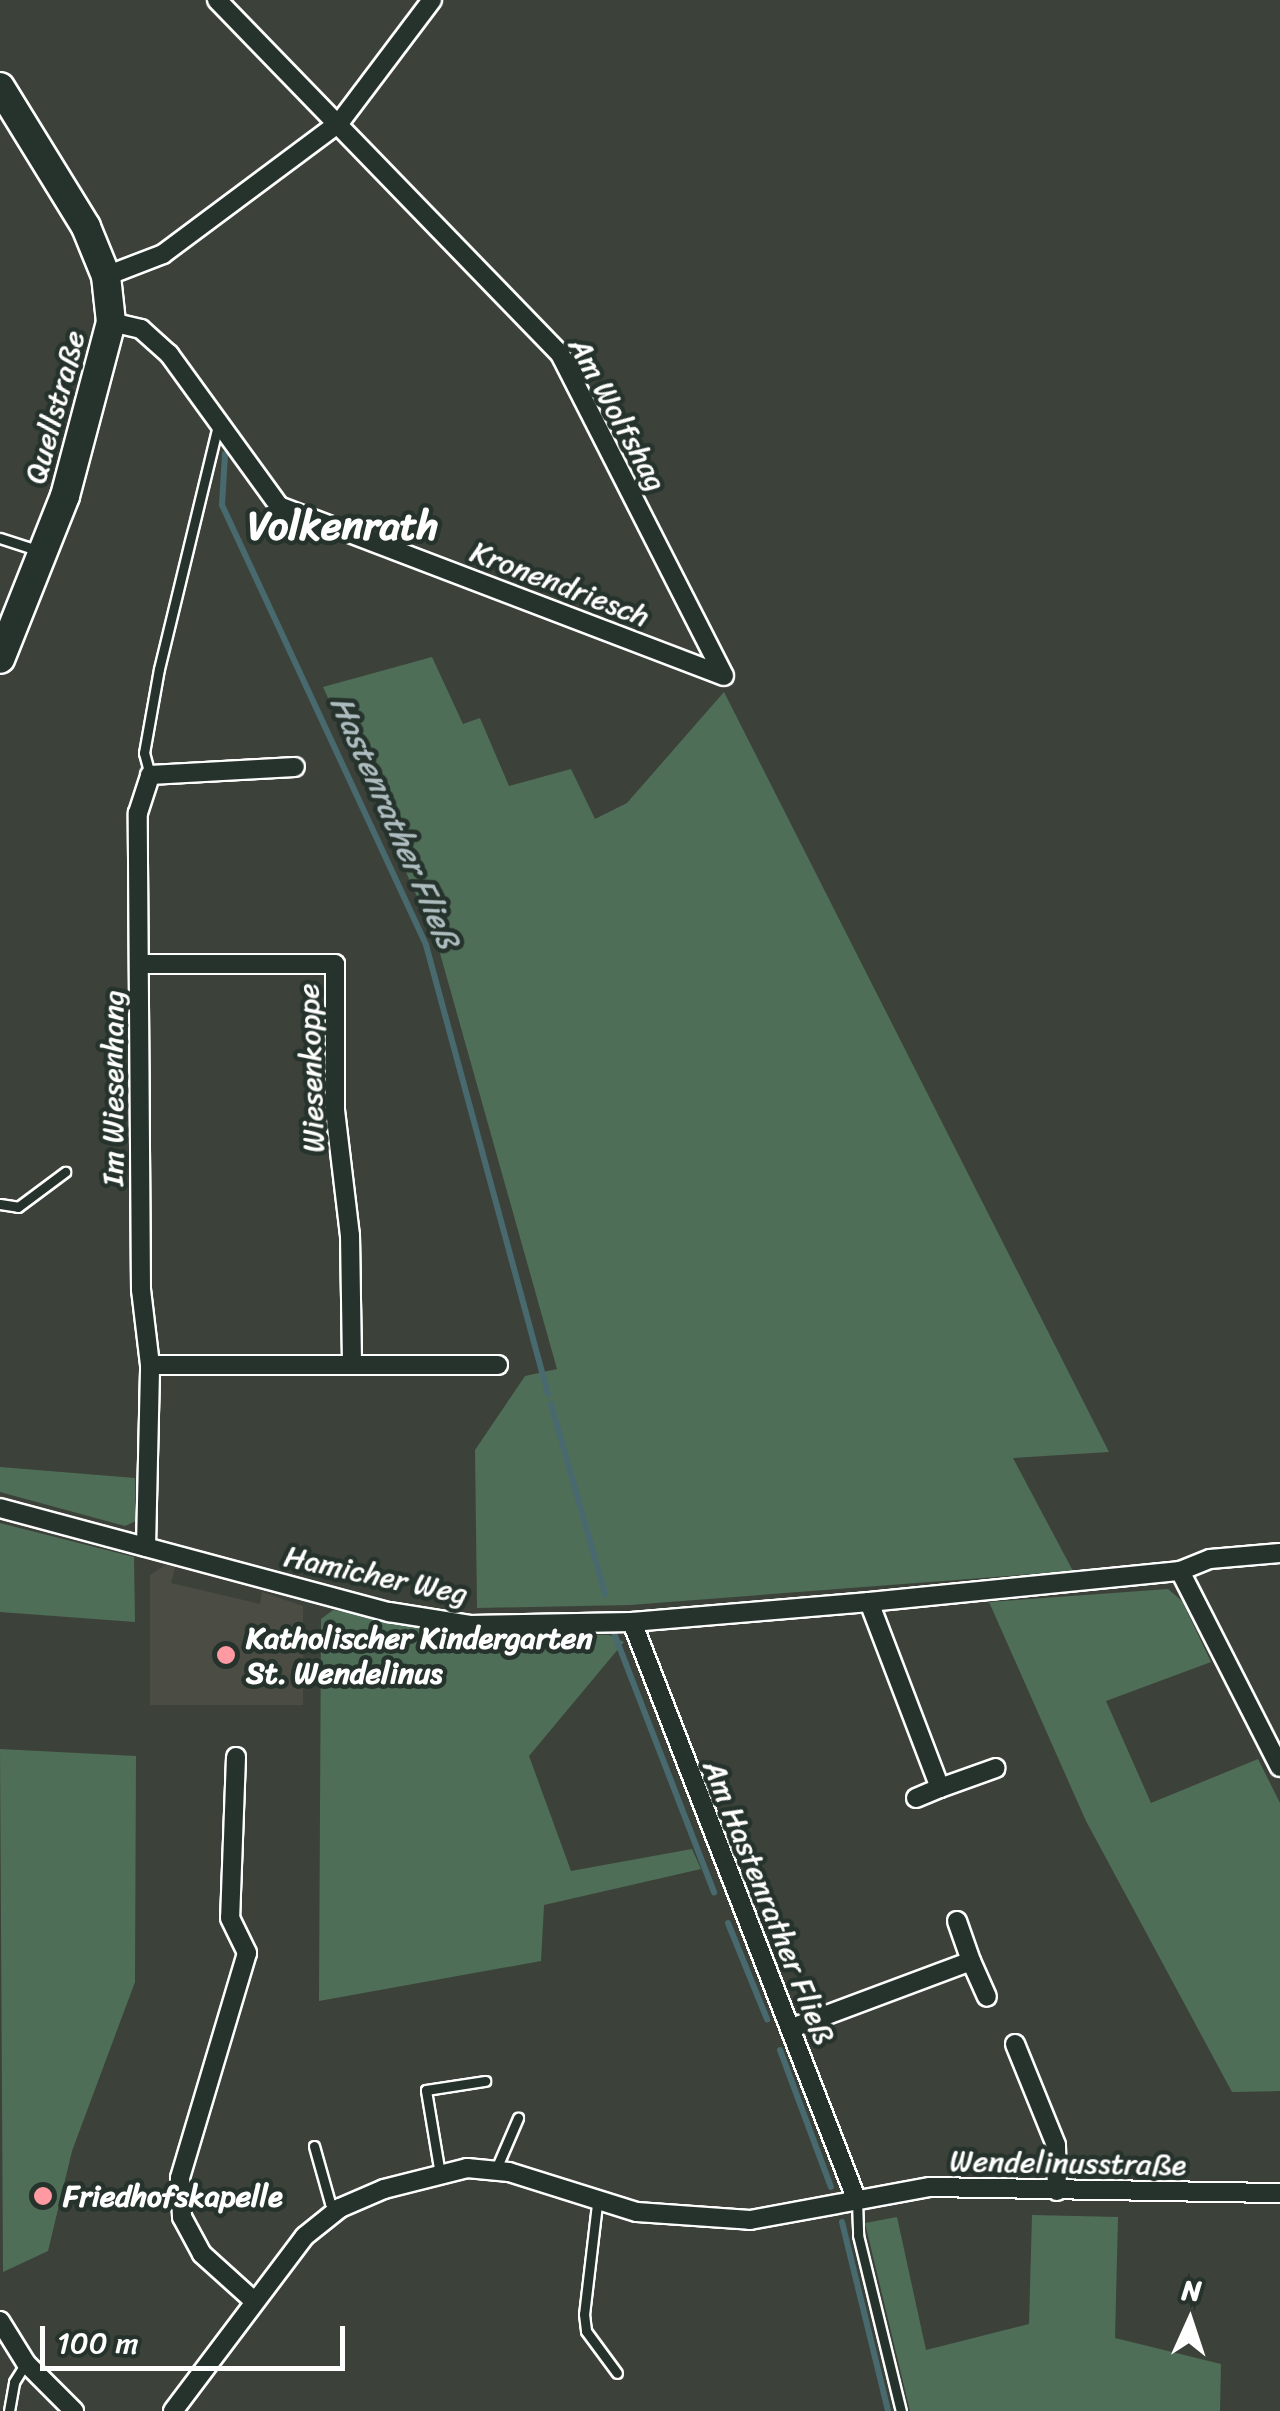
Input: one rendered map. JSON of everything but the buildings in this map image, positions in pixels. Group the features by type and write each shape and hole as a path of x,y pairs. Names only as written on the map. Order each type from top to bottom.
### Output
{"main road":[{"name":"Quellstraße","path":"0,87 61,182 106,276 112,322 65,496 0,659"}],"street":[{"name":"Am Wolfshag","path":"217,0 340,122 560,354 724,676"},
{"path":"106,276 163,254 340,122 432,0"},
{"name":"Kronendriesch","path":"112,322 141,329 170,354 218,426 280,506 724,676"},
{"path":"150,775 296,767"},
{"name":"Im Wiesenhang","path":"146,1548 150,1365 141,1290 138,813 150,775"},
{"name":"Wiesenkoppe","path":"140,964 335,964 336,1110 350,1235 352,1364"},
{"path":"150,1365 498,1365"},
{"name":"Hamicher Weg","path":"0,1508 388,1612 470,1625 632,1622 869,1602 1180,1572 1210,1559 1280,1553"},
{"path":"1180,1572 1280,1767"},
{"path":"869,1602 940,1788"},
{"name":"Am Hastenrather Fließ","path":"632,1622 857,2201"},
{"path":"236,1757 230,1918 253,1954 180,2178 182,2216 202,2254 254,2301"},
{"path":"916,1798 996,1768"},
{"path":"956,1921 986,1997"},
{"path":"792,2028 971,1961"},
{"path":"1015,2044 1056,2145 1057,2192"},
{"name":"Wendelinusstraße","path":"173,2411 305,2236 340,2208 440,2174 496,2169 597,2204 750,2220 930,2187 1280,2193"},
{"path":"0,2321 26,2363 74,2411"}],"lane":[{"path":"150,775 144,753 159,669 218,426"},
{"path":"0,538 42,551"},
{"path":"0,1204 18,1207 65,1172"},
{"path":"440,2174 426,2090 485,2081"},
{"path":"496,2169 518,2118"},
{"path":"314,2146 330,2202 340,2208"},
{"path":"857,2201 858,2235 901,2411"},
{"path":"597,2204 584,2314 586,2331 617,2373"},
{"path":"8,2411 14,2382 26,2363"}],"shaded area":[{"name":"Katholischer Kindergarten St. Wendelinus","path":"165,1565 175,1567 171,1583 260,1604 262,1592 303,1606 303,1705 150,1705 150,1575"}],"green space":[{"path":"432,657 463,724 480,718 509,786 571,769 595,819 627,803 724,692 1109,1452 1013,1458 1073,1571 630,1605 477,1608 475,1450 525,1376 557,1369 436,939 323,687"},
{"path":"0,1467 135,1478 136,1521 125,1526 0,1492"},
{"path":"0,1523 134,1557 135,1622 0,1612"},
{"path":"1168,1589 1182,1601 1211,1662 1106,1701 1151,1803 1258,1759 1280,1803 1280,2091 1232,2092 1086,1821 989,1602"},
{"path":"333,1610 468,1634 609,1635 624,1642 529,1756 571,1871 692,1849 701,1869 544,1905 541,1961 319,2001 321,1619"},
{"path":"0,1749 136,1756 135,1982 72,2151 48,2251 3,2272"},
{"path":"1032,2215 1118,2217 1115,2338 1221,2364 1220,2411 910,2411 865,2223 897,2217 926,2350 1029,2324"}],"waterway":[{"name":"Hastenrather Fließ","path":"225,454 222,505 426,945 548,1394"},
{"name":"Hastenrather Fließ","path":"551,1404 605,1594"},
{"name":"Hastenrather Fließ","path":"614,1633 714,1892"},
{"name":"Hastenrather Fließ","path":"728,1923 767,2019"},
{"name":"Hastenrather Fließ","path":"780,2050 831,2187"},
{"name":"Hastenrather Fließ","path":"842,2222 888,2411"}],"place":[{"name":"Katholischer Kindergarten St. Wendelinus","path":"226,1655"},
{"name":"Friedhofskapelle","path":"43,2196"}],"district":[{"name":"Volkenrath","path":"343,526"}]}
